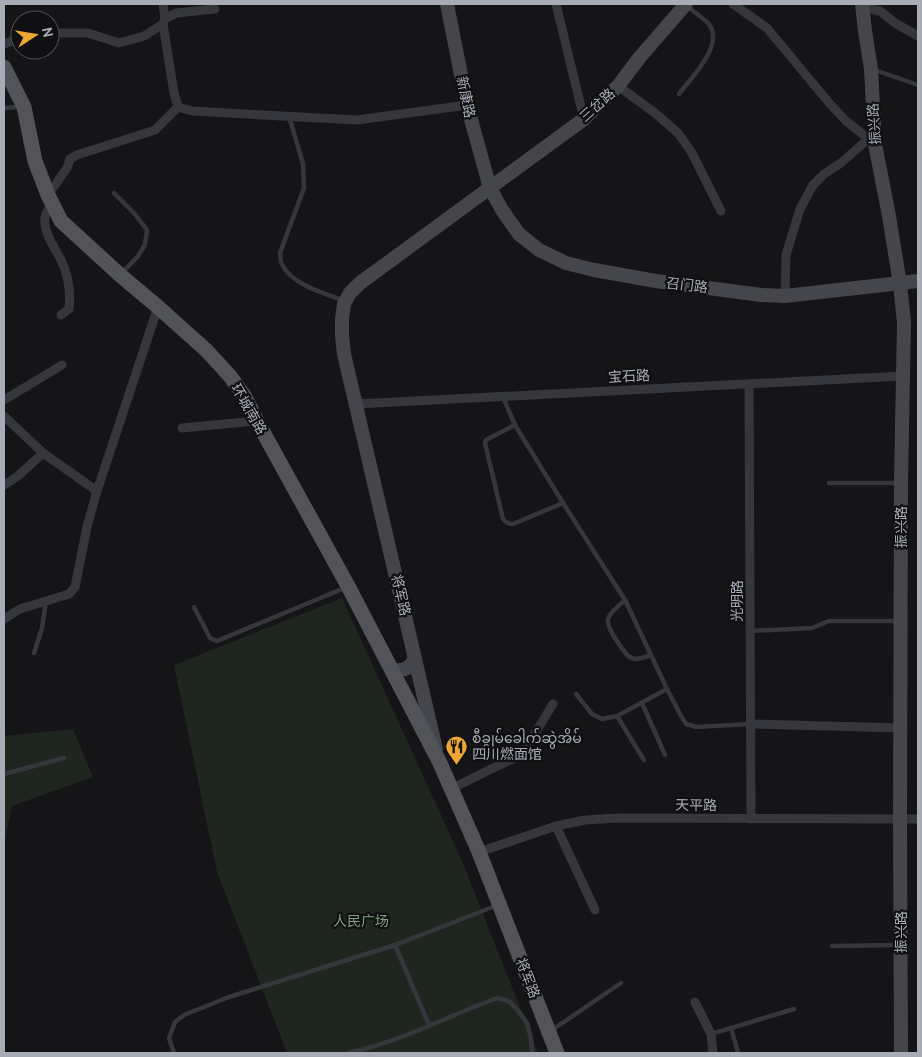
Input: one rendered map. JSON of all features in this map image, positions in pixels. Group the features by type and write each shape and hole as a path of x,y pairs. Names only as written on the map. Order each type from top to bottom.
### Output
{"main road":[{"name":"新康路","path":"448,4 467,105 490,188"},
{"name":"三岔路","path":"490,188 584,119 618,86 640,57 686,4"},
{"name":"振兴路","path":"862,6 871,69 871,142 889,216 904,322 901,483 901,1053"},
{"name":"环城南路","path":"4,68 24,107 35,161 61,221 206,350 230,376 245,397 348,586 440,763"},
{"name":"召门路","path":"490,188 502,210 520,234 539,250 566,263 594,270 656,281 761,295 785,296 918,281"},
{"path":"346,301 350,293 371,274 490,188"},
{"name":"将军路","path":"346,301 342,319 344,354 440,763 479,852 557,1053"},
{"path":"392,670 407,668 412,665 415,658"}],"street":[{"path":"163,4 174,93 178,107"},
{"path":"556,4 584,119"},
{"path":"733,4 766,28 830,104 846,121 871,142 824,174 814,185 800,209 786,255 785,296"},
{"path":"862,6 880,11 895,23 918,36"},
{"path":"60,33 88,33 119,43 144,36 176,13 215,9"},
{"path":"618,86 655,113 678,133 692,153 721,211"},
{"path":"178,107 192,111 357,120 467,105"},
{"path":"61,315 69,308 70,296 67,277 46,230 45,215 50,199 70,159 77,155 155,130 178,107"},
{"path":"4,620 7,616 20,609 69,594 75,587 87,527 97,491 158,307"},
{"path":"4,400 62,364"},
{"name":"宝石路","path":"356,404 903,376"},
{"name":"光明路","path":"749,384 751,819"},
{"path":"4,416 43,452 97,491"},
{"path":"182,428 257,421"},
{"path":"4,484 18,476 43,452"},
{"path":"451,789 517,757 524,751 553,704"},
{"path":"751,724 901,728"},
{"name":"天平路","path":"479,852 556,826 585,820 617,818 918,819"},
{"path":"556,826 595,910"},
{"path":"695,1002 711,1034 713,1053"}],"lane":[{"path":"679,94 706,58 713,38 708,23 686,4"},
{"path":"871,69 918,85"},
{"path":"4,108 24,107"},
{"path":"289,116 303,164 304,188 280,253 281,264 289,274 307,287 346,301"},
{"path":"114,193 134,213 147,230 145,245 138,256 120,275"},
{"path":"502,396 515,425 625,600 666,689 686,724 696,727 751,724"},
{"path":"515,425 486,440 485,443 503,519 505,522 514,524 563,503"},
{"path":"829,483 901,483"},
{"path":"194,607 210,638 217,641 348,586"},
{"path":"625,600 608,618 609,627 627,656 631,659 636,660 651,655"},
{"path":"34,653 42,628 46,601"},
{"path":"750,631 812,628 829,621 901,621"},
{"path":"576,694 592,714 602,719 617,716 666,689"},
{"path":"642,703 665,755"},
{"path":"617,716 644,760"},
{"path":"4,774 64,758"},
{"path":"174,1053 169,1038 175,1022 184,1015 229,997 395,945 499,904"},
{"path":"395,945 429,1025"},
{"path":"832,946 901,945"},
{"path":"549,1032 621,984"},
{"path":"348,1053 366,1051 497,998 509,1001 520,1013 531,1038 532,1053"},
{"path":"711,1034 794,1009"},
{"path":"526,1023 542,1016"},
{"path":"731,1028 738,1053"}],"green space":[{"name":"人民广场","path":"342,598 462,861 538,1053 287,1053 217,872 174,665"},
{"path":"73,729 93,777 12,806 4,843 4,736"}],"place":[{"name":"စီချွမ်ခေါက်ဆွဲအိမ် 四川燃面馆","path":"456,765"}]}
